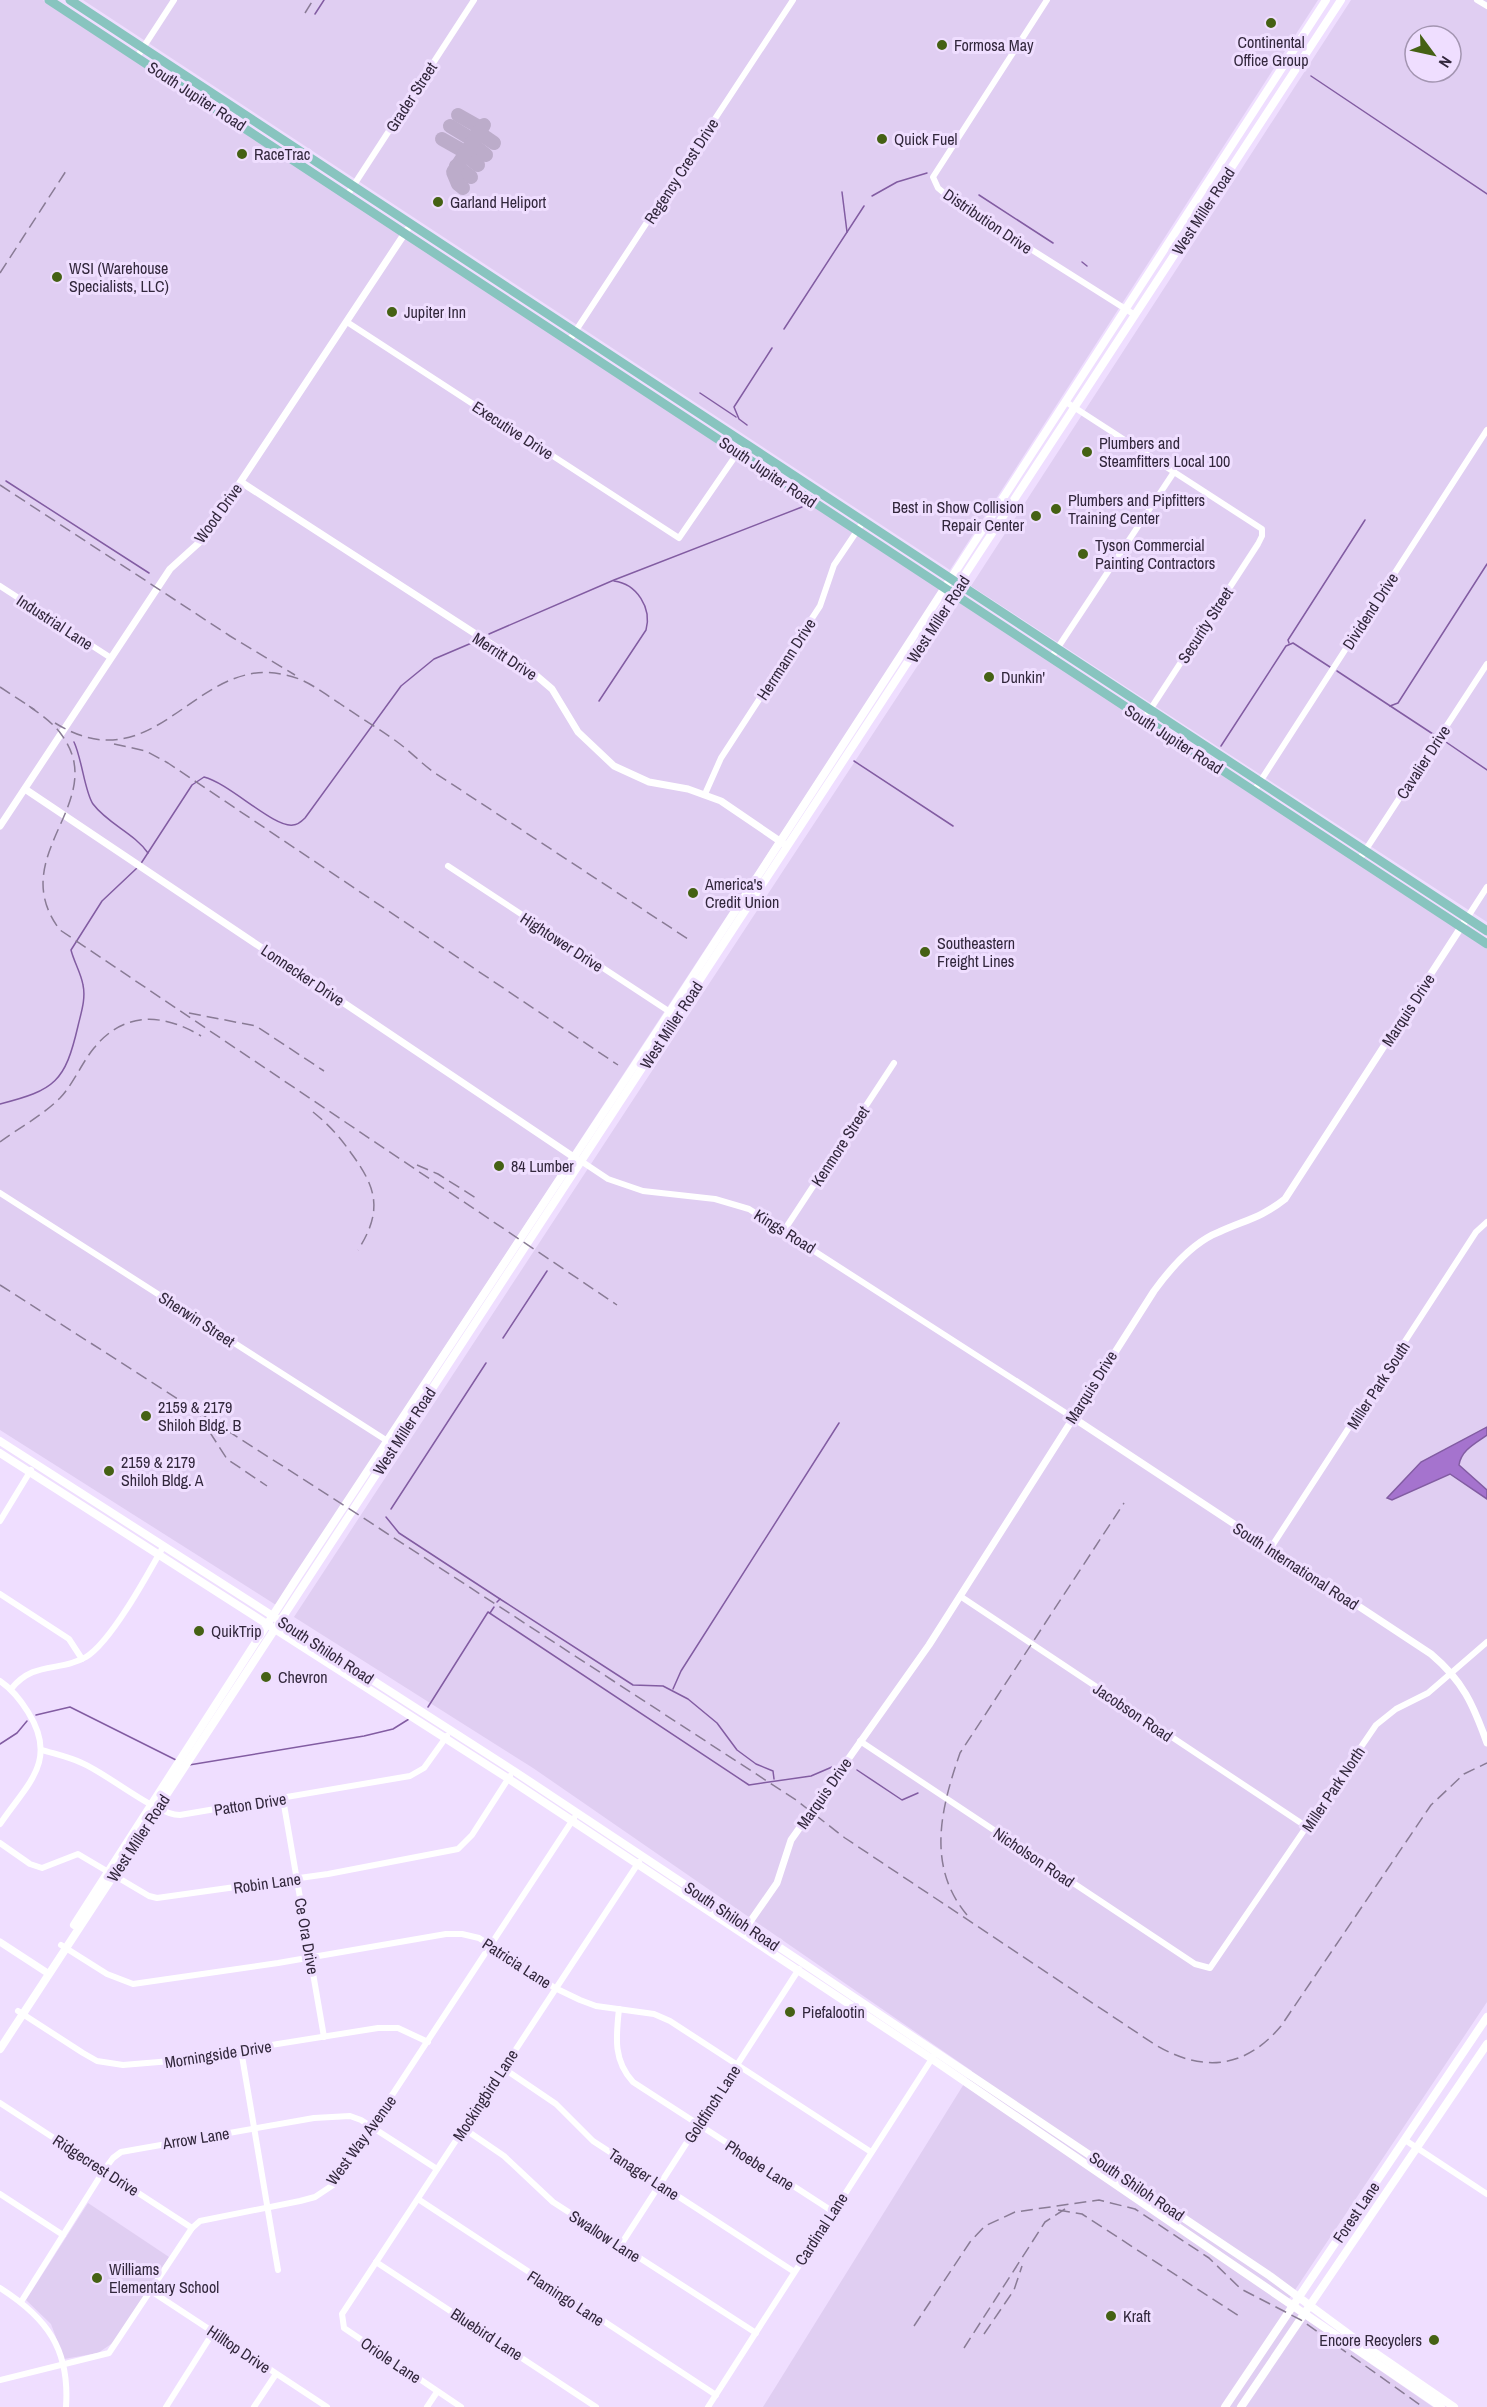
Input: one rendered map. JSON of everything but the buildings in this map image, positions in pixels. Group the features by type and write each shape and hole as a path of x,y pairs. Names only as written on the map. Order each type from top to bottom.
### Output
{"main road":[{"name":"South Jupiter Road","path":"49,0 348,194 574,332 745,442 863,522 1051,658 1487,944"},
{"name":"South Jupiter Road","path":"70,0 354,185 408,229 569,341 858,531 948,584"},
{"name":"West Miller Road","path":"1,2041 784,843 1065,402 1326,0"},
{"name":"West Miller Road","path":"784,843 957,590 1341,0"},
{"path":"73,16 79,6"},
{"path":"1299,42 1308,51"},
{"path":"1246,123 1256,130"},
{"path":"673,409 680,400"},
{"path":"1023,468 1032,474"},
{"name":"South Jupiter Road","path":"957,590 1057,649 1487,931"},
{"path":"1199,756 1205,746"},
{"path":"1304,824 1310,815"},
{"name":"South Shiloh Road","path":"0,1441 161,1550"},
{"name":"West Miller Road","path":"274,1622 345,1506 390,1444"},
{"name":"South Shiloh Road","path":"0,1453 161,1550 448,1734 514,1771 803,1963 1441,2407"},
{"name":"South Shiloh Road","path":"448,1734 509,1779 798,1971 934,2056 1299,2296 1454,2407"},
{"name":"Forest Lane","path":"1225,2407 1487,2017"},
{"name":"Forest Lane","path":"1241,2407 1487,2044"},
{"path":"1447,2078 1458,2085"}],"street":[{"path":"137,57 174,0"},
{"name":"Grader Street","path":"348,194 474,0"},
{"name":"Regency Crest Drive","path":"569,341 793,0"},
{"name":"Distribution Drive","path":"1047,0 933,177 938,188 950,198 1135,315"},
{"path":"1477,0 1487,6"},
{"name":"Wood Drive","path":"0,826 170,569 202,540 408,229"},
{"name":"Executive Drive","path":"347,322 680,538 739,452"},
{"path":"1051,658 1174,472 1065,402"},
{"name":"Dividend Drive","path":"1254,791 1487,430"},
{"path":"739,452 745,442"},
{"name":"Security Street","path":"1144,719 1262,536 1262,529 1174,472"},
{"name":"Merritt Drive","path":"241,482 525,666 552,689 578,732 614,766 649,782 705,794 721,801 784,843"},
{"name":"Herrmann Drive","path":"705,794 721,758 820,606 834,565 863,522"},
{"name":"Industrial Lane","path":"0,586 111,658"},
{"name":"Cavalier Drive","path":"1359,860 1487,664"},
{"name":"Lonnecker Drive","path":"25,789 577,1159"},
{"name":"Hightower Drive","path":"448,866 672,1015"},
{"name":"Marquis Drive","path":"742,1934 777,1883 791,1839 929,1645 1128,1328 1167,1274 1207,1238 1255,1219 1285,1199 1487,887"},
{"name":"Kenmore Street","path":"785,1229 894,1062"},
{"name":"Kings Road","path":"577,1159 622,1185 654,1194 715,1199 749,1209 785,1229 1072,1417"},
{"name":"Sherwin Street","path":"0,1193 390,1444"},
{"name":"Miller Park South","path":"1270,1549 1476,1232 1487,1222"},
{"name":"South International Road","path":"1072,1417 1428,1652 1453,1673 1468,1695 1487,1743"},
{"path":"0,1521 36,1464"},
{"path":"0,1504 7,1509"},
{"path":"11,1689 20,1677 34,1670 82,1659 101,1644 161,1550"},
{"path":"0,1594 69,1639 82,1659"},
{"name":"Jacobson Road","path":"960,1596 1307,1827"},
{"name":"Miller Park North","path":"1210,1968 1382,1719 1428,1693 1487,1642"},
{"path":"0,1681 11,1689 32,1719 41,1738 42,1750 36,1771 0,1824"},
{"name":"Patton Drive","path":"42,1750 82,1763 171,1815 180,1815 410,1776 424,1768 448,1734"},
{"name":"Nicholson Road","path":"860,1741 1195,1964 1210,1968"},
{"name":"Robin Lane","path":"0,1844 30,1864 42,1868 78,1854 149,1896 157,1898 297,1878 458,1849 472,1835 514,1771"},
{"name":"Ce Ora Drive","path":"283,1799 324,2037"},
{"name":"West Way Avenue","path":"192,2228 211,2217 315,2197 333,2185 577,1813"},
{"name":"Mockingbird Lane","path":"352,2334 344,2328 342,2314 642,1856"},
{"name":"Patricia Lane","path":"64,1946 107,1974 133,1984 446,1934 479,1938 555,1988 596,2006 654,2014 738,2065 871,2152"},
{"path":"0,1942 46,1972"},
{"name":"Goldfinch Lane","path":"620,2246 803,1963"},
{"name":"Phoebe Lane","path":"619,2009 617,2055 626,2074 633,2082 832,2211"},
{"name":"Morningside Drive","path":"21,2012 97,2061 123,2065 153,2064 378,2028 398,2028 428,2042"},
{"path":"241,2050 278,2271"},
{"name":"Cardinal Lane","path":"708,2407 793,2271 934,2056"},
{"name":"Tanager Lane","path":"503,2068 556,2104 593,2141 793,2271"},
{"name":"Ridgecrest Drive","path":"0,2103 192,2228"},
{"name":"Arrow Lane","path":"21,2302 104,2170 113,2158 122,2152 254,2128 350,2116 373,2127 437,2169"},
{"name":"Swallow Lane","path":"463,2128 504,2156 553,2202 756,2333"},
{"path":"1405,2140 1487,2194"},
{"path":"0,2194 63,2235"},
{"name":"Flamingo Lane","path":"418,2199 716,2395"},
{"path":"0,2380 109,2353 192,2228"},
{"name":"Bluebird Lane","path":"376,2262 596,2407"},
{"path":"0,2288 21,2302 48,2328 62,2364 66,2407"},
{"name":"Hilltop Drive","path":"151,2290 327,2407"},
{"path":"166,2407 214,2331"},
{"name":"Oriole Lane","path":"352,2334 460,2407"},
{"path":"254,2407 276,2374"},
{"path":"427,2407 437,2392"}],"shaded area":[{"path":"0,0 43,0 941,589 276,1605 0,1430"},
{"path":"83,0 1318,0 950,570"},
{"path":"1351,0 1487,0 1487,922 971,586"},
{"path":"960,601 1487,949 1487,2002 1285,2305 1433,2407 763,2407 972,2071 533,1768 294,1617"},
{"path":"1487,1427 1487,1435 1466,1451 1459,1465 1487,1490 1487,1499 1450,1474 1392,1500 1387,1498 1421,1462"},
{"name":"Williams Elementary School","path":"88,2203 169,2257 114,2342 98,2353 64,2359 51,2324 26,2300"}],"waterway":[{"path":"315,14 324,0"},
{"path":"1311,76 1487,194"},
{"path":"872,196 897,182 927,173"},
{"path":"842,192 847,232"},
{"path":"979,195 1053,243"},
{"path":"784,329 864,206"},
{"path":"1082,262 1087,266"},
{"path":"747,425 739,419 734,407 772,348"},
{"path":"700,393 736,417"},
{"path":"6,481 149,573"},
{"path":"489,634 614,580 802,507"},
{"path":"1289,643 1288,640 1365,520"},
{"path":"1390,706 1398,703 1487,564"},
{"path":"599,701 646,630 647,613 641,598 630,587 614,581"},
{"path":"140,865 192,785 204,777 226,787 275,820 285,824 299,823 305,818 401,686 434,659 474,642"},
{"path":"1221,746 1286,646 1293,643 1330,667"},
{"path":"1337,671 1436,736"},
{"path":"1443,740 1487,770"},
{"path":"74,742 93,804 148,853"},
{"path":"854,761 953,826"},
{"path":"0,1104 34,1094 55,1081 62,1072 73,1045 84,1001 82,981 71,950 102,901 137,868"},
{"path":"503,1338 547,1271"},
{"path":"391,1509 486,1363"},
{"path":"673,1689 681,1671 839,1423"},
{"path":"386,1517 399,1533 500,1599 497,1602"},
{"path":"500,1599 633,1685 663,1686 688,1699 717,1723 737,1750 756,1764 773,1771 774,1779"},
{"path":"490,1613 494,1607"},
{"path":"428,1707 488,1612 749,1785 811,1776 832,1767"},
{"path":"36,1715 70,1707 176,1760"},
{"path":"189,1765 364,1736 393,1729 409,1719"},
{"path":"0,1744 17,1733 27,1721"},
{"path":"857,1770 902,1800 918,1793"}],"taxiway":[{"path":"458,115 481,128"},
{"path":"463,188 458,184 453,172 484,125"},
{"path":"450,126 473,140"},
{"path":"478,132 494,143"},
{"path":"442,139 465,152"},
{"path":"471,143 486,155"},
{"path":"464,154 478,165"},
{"path":"456,166 471,177"}],"railway":[{"path":"305,13 313,0"},
{"path":"0,273 66,171"},
{"path":"0,485 230,636 295,675"},
{"path":"55,723 90,738 121,739 149,730 226,682 254,673 293,677 314,686 400,744 435,773 688,939"},
{"path":"0,687 35,710"},
{"path":"29,706 58,730 73,759 74,783 68,806 49,853 43,877 46,903 60,930 617,1305"},
{"path":"114,744 146,751 168,763 618,1065"},
{"path":"189,1013 256,1026 324,1071"},
{"path":"0,1142 39,1116 60,1098 94,1048 118,1027 131,1022 158,1020 187,1028 201,1036"},
{"path":"313,1112 347,1147 367,1177 371,1189 374,1211 366,1236 358,1250"},
{"path":"417,1165 438,1174 476,1198"},
{"path":"0,1285 345,1506 796,1800 845,1838 1154,2044 1189,2059 1222,2062 1253,2051 1267,2040 1281,2026 1431,1805 1464,1774 1487,1763"},
{"path":"200,1417 227,1459 267,1486"},
{"path":"967,1915 954,1896 946,1877 941,1836 947,1795 960,1753 1124,1503"},
{"path":"914,2326 970,2242 985,2226 1015,2212 1099,2200 1135,2209 1209,2258 1241,2289 1301,2320 1423,2407"},
{"path":"964,2348 1045,2222 1065,2209"},
{"path":"1058,2210 1082,2214 1242,2318"},
{"path":"984,2334 1014,2290 1022,2266"}],"place":[{"name":"Continental Office Group","path":"1271,23"},
{"name":"Formosa May","path":"942,45"},
{"name":"Quick Fuel","path":"882,139"},
{"name":"RaceTrac","path":"242,154"},
{"name":"Garland Heliport","path":"438,202"},
{"name":"WSI (Warehouse Specialists, LLC)","path":"57,277"},
{"name":"Jupiter Inn","path":"392,312"},
{"name":"Plumbers and Steamfitters Local 100","path":"1087,452"},
{"name":"Plumbers and Pipfitters Training Center","path":"1056,509"},
{"name":"Best in Show Collision Repair Center","path":"1036,516"},
{"name":"Tyson Commercial Painting Contractors","path":"1083,554"},
{"name":"Dunkin'","path":"989,677"},
{"name":"America's Credit Union","path":"693,893"},
{"name":"Southeastern Freight Lines","path":"925,952"},
{"name":"84 Lumber","path":"499,1166"},
{"name":"2159 & 2179 Shiloh Bldg. B","path":"146,1416"},
{"name":"2159 & 2179 Shiloh Bldg. A","path":"109,1471"},
{"name":"QuikTrip","path":"199,1631"},
{"name":"Chevron","path":"266,1677"},
{"name":"Piefalootin","path":"790,2012"},
{"name":"Williams Elementary School","path":"97,2278"},
{"name":"Kraft","path":"1111,2316"},
{"name":"Encore Recyclers","path":"1434,2340"}]}
